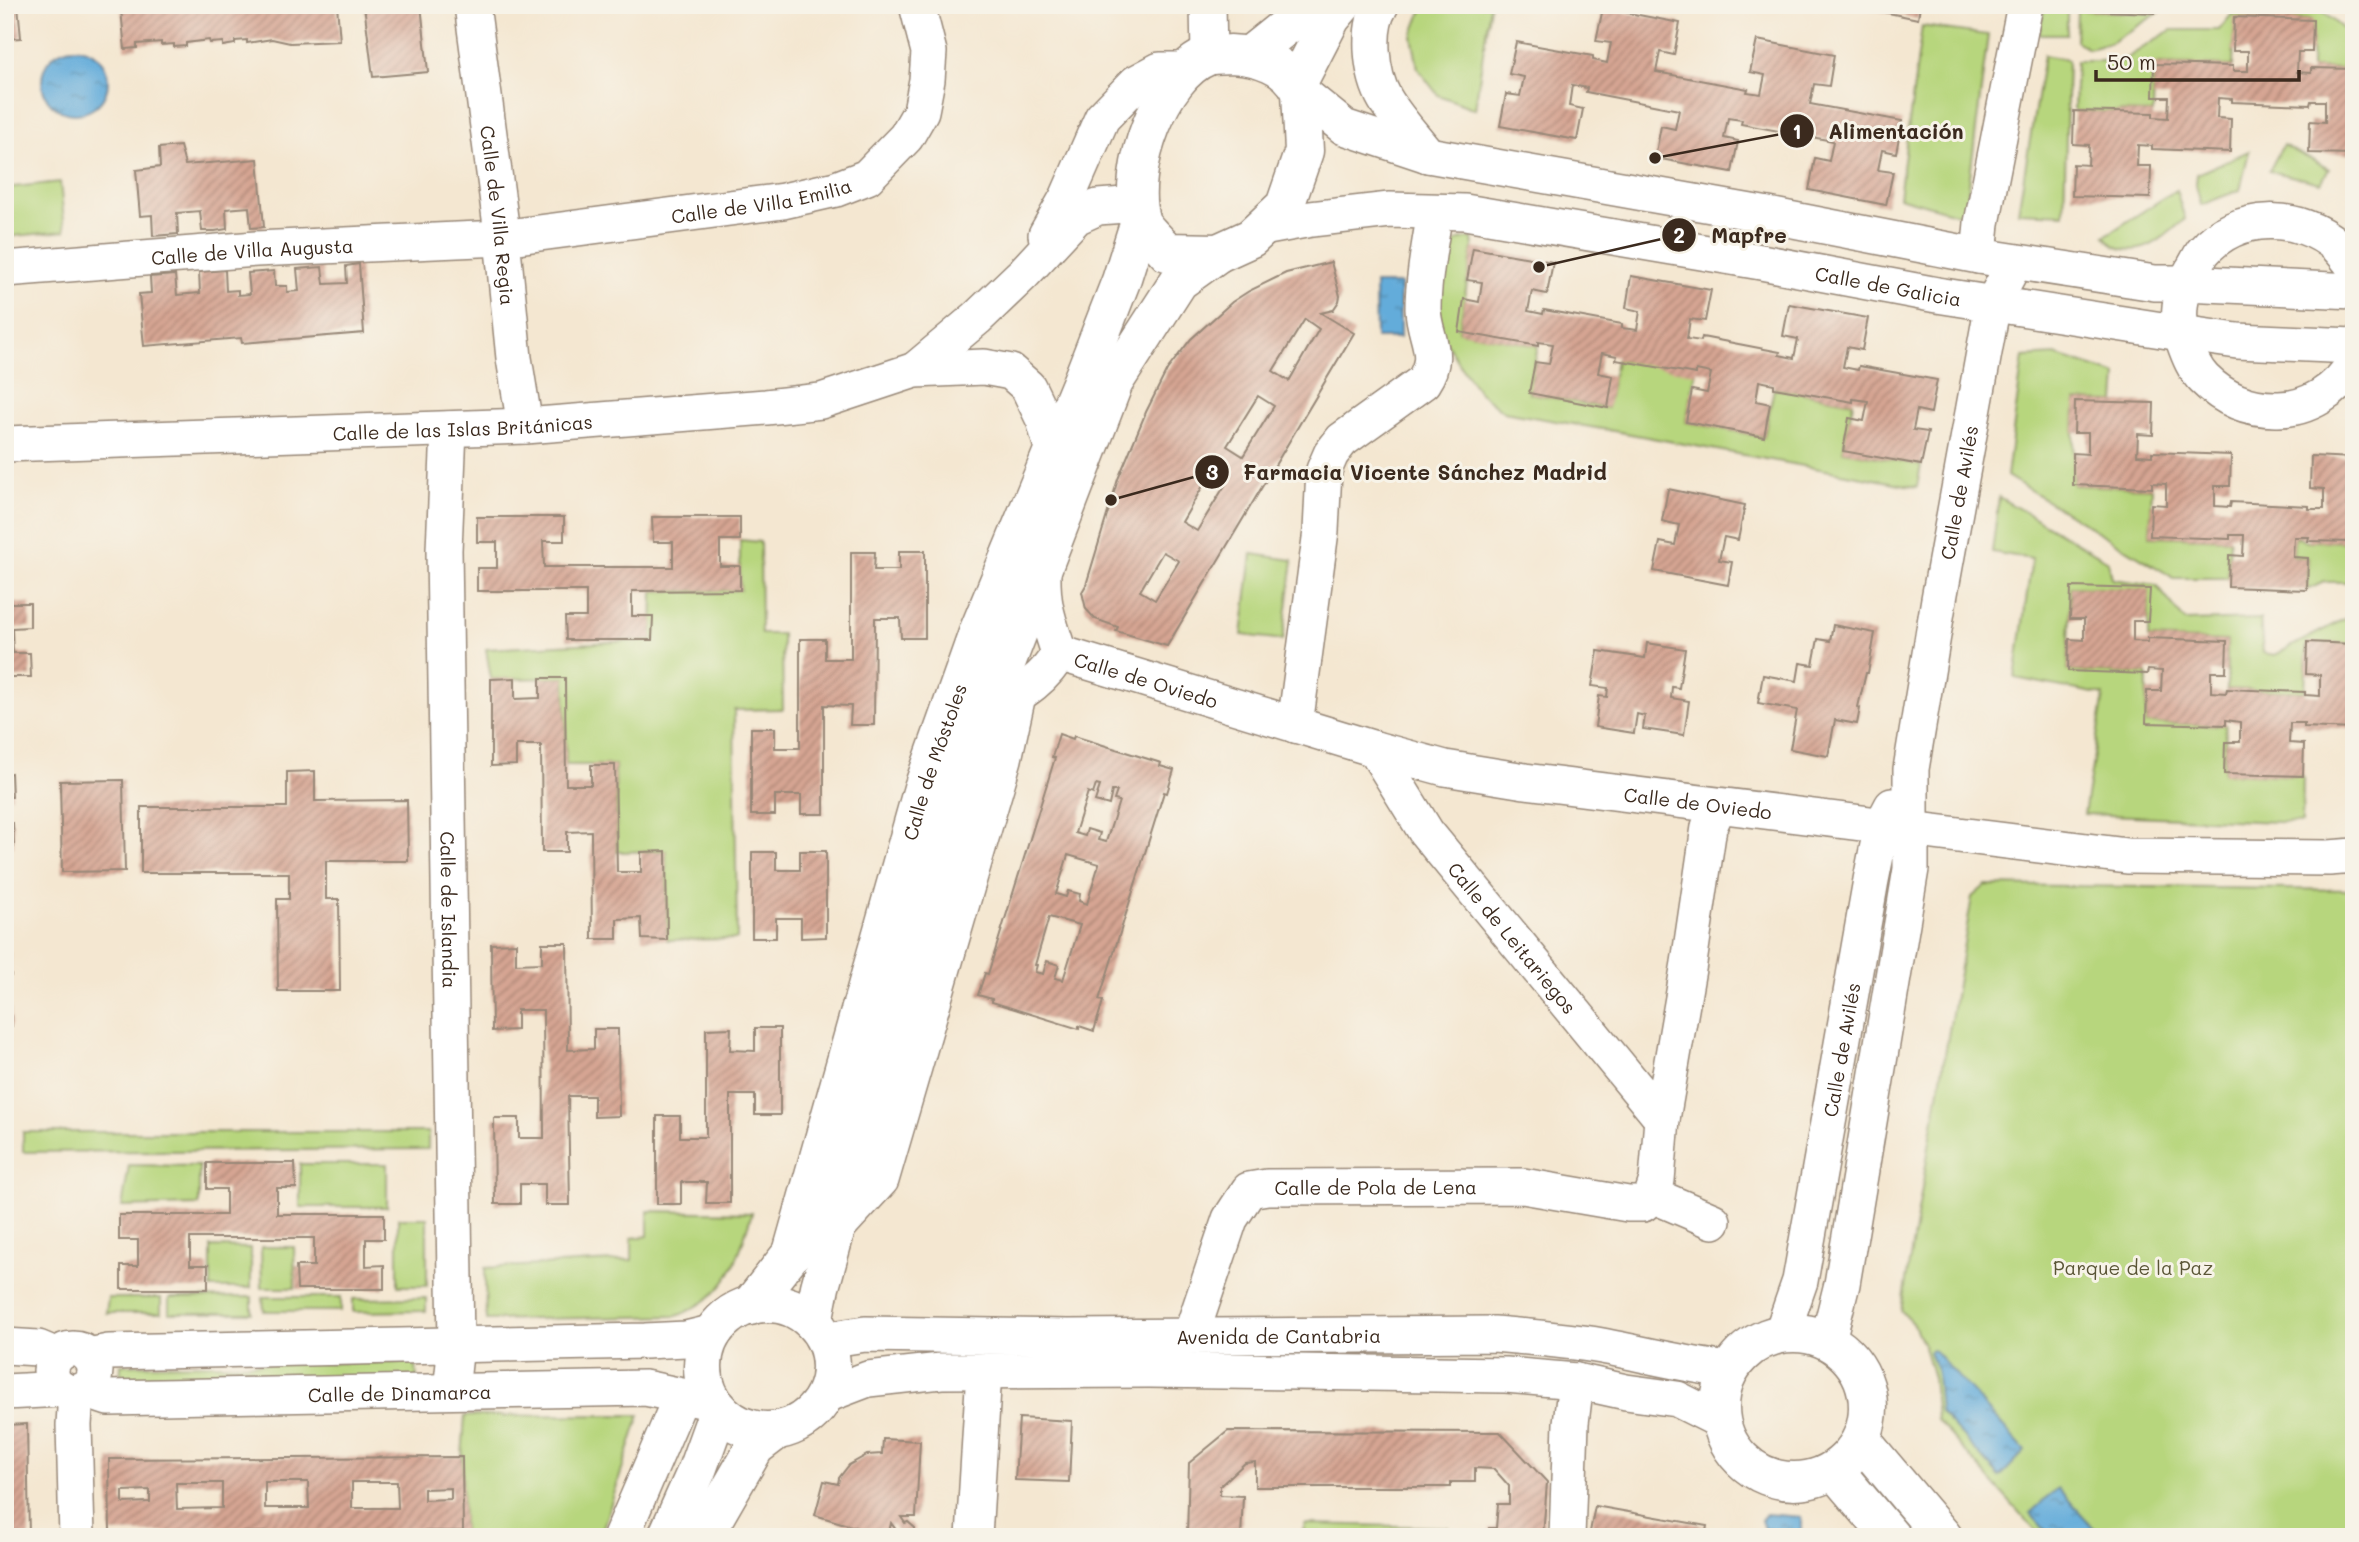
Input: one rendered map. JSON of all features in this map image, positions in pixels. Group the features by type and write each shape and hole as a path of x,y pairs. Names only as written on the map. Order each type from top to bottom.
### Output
{"main road":[{"path":"1304,5 1292,22 1250,55 1198,63 1160,103 1145,141 1137,185 1139,213 1167,251 1218,253 1251,238 1284,206 1304,151 1299,88 1331,18 1342,5"},
{"path":"1250,55 1282,68 1299,88"},
{"name":"Calle de Móstoles","path":"750,1306 792,1252 923,788 979,630 1121,281 1139,213"},
{"name":"Calle de Móstoles","path":"819,1331 836,1229 958,789 1003,704 1044,566 1114,382 1179,281 1218,253"},
{"path":"667,1537 697,1470 705,1403 706,1349 715,1332 725,1319 750,1306 772,1303 794,1309 819,1331 832,1367 826,1395 813,1412 796,1425 776,1431 755,1430 735,1423 705,1403"},
{"path":"1782,1333 1806,1333 1828,1340 1847,1354 1861,1373 1868,1395 1868,1418 1861,1440 1850,1457 1833,1470 1807,1481 1778,1480 1752,1469 1732,1448 1721,1421 1721,1395 1729,1370 1743,1352 1761,1340 1782,1333"},
{"path":"703,1537 755,1447 776,1431"},
{"path":"1861,1440 1943,1537"},
{"path":"1833,1470 1891,1537"}],"street":[{"name":"Calle de Villa Regia","path":"472,5 502,238 514,358 525,426"},
{"name":"Calle de Villa Emilia","path":"502,238 783,201 836,190 867,177 906,137 921,111 929,52 917,5"},
{"path":"1198,63 1208,5"},
{"path":"1381,5 1371,31 1376,75 1384,98 1428,155"},
{"path":"1979,256 1982,223 2025,5"},
{"name":"Calle de las Islas Británicas","path":"1023,274 1067,198 1102,118 1136,83 1160,70 1198,63"},
{"path":"1299,88 1344,127 1428,155 1768,215 1979,256 2155,283 2354,291"},
{"name":"Calle de las Islas Británicas","path":"915,370 977,318 1076,217 1098,207 1139,213"},
{"name":"Calle de Galicia","path":"1262,228 1390,210 1475,214 2181,333 2237,341 2354,346"},
{"path":"1295,725 1321,531 1324,470 1331,454 1342,440 1423,382 1431,370 1433,354 1423,311 1435,212"},
{"path":"2354,267 2338,247 2318,233 2296,224 2269,221 2241,226 2220,237 2203,253 2185,283 2180,304 2181,333 2189,357 2199,374 2214,389 2234,401 2258,409 2284,409 2309,403 2330,390 2354,362"},
{"name":"Calle de Villa Augusta","path":"5,269 256,248 502,238"},
{"name":"Calle de Avilés","path":"1782,1333 1800,1281 1911,769 1993,303 2015,262"},
{"name":"Calle de las Islas Británicas","path":"5,444 525,426 766,407 821,401 915,370 984,366 1011,372 1028,387 1044,420 1053,452"},
{"name":"Calle de Islandia","path":"449,429 444,550 456,1345 451,1391"},
{"name":"Calle de Oviedo","path":"1003,704 1052,666 1059,653 1042,597 1044,566"},
{"name":"Calle de Oviedo","path":"1059,653 1445,768 1718,807 2127,856 2354,856"},
{"name":"Calle de Leitariegos","path":"1375,749 1426,832 1662,1119"},
{"path":"1713,1221 1652,1195 1657,1180 1662,1119 1709,827 1718,807"},
{"name":"Calle de Avilés","path":"1828,1340 1842,1284 1912,869 1897,828"},
{"name":"Calle de Pola de Lena","path":"1191,1335 1230,1219 1249,1191 1267,1187 1523,1186 1628,1204 1643,1204 1652,1195"},
{"name":"Avenida de Cantabria","path":"819,1331 1068,1337 1521,1336 1593,1345 1683,1364 1729,1370"},
{"path":"5,1346 38,1348 73,1356 109,1352 686,1339 715,1332"},
{"path":"73,1356 95,1374 92,1382 74,1390 77,1537"},
{"name":"Avenida de Cantabria","path":"826,1395 868,1379 941,1371 1149,1370 1506,1375 1576,1381 1677,1399 1721,1421"},
{"path":"974,1537 984,1371"},
{"path":"1567,1537 1571,1423 1576,1381"},
{"name":"Calle de Dinamarca","path":"5,1392 74,1390 108,1398 645,1388 705,1403"},
{"path":"621,1537 705,1403"}],"green space":[{"path":"1424,5 1490,5 1475,109 1438,95 1418,69 1412,36"},
{"path":"2045,5 2067,5 2067,34 2039,34"},
{"path":"2155,5 2171,5 2110,43 2089,49 2076,41 2077,10 2155,13"},
{"path":"2248,5 2314,5 2348,33 2354,33 2354,69 2311,68 2312,20 2235,17 2233,66 2154,64 2153,113 2074,111 2076,61 2122,61 2171,30 2219,30 2232,14"},
{"path":"1922,26 1988,35 1965,216 1899,197"},
{"path":"2044,55 2068,60 2064,214 2018,212"},
{"path":"2283,145 2329,169 2321,183 2269,171"},
{"path":"2249,151 2240,190 2201,205 2196,185 2197,174"},
{"path":"60,182 65,231 5,237 5,188"},
{"path":"2176,190 2185,219 2163,238 2146,247 2127,250 2115,246 2105,236"},
{"path":"1472,238 1473,248 1459,331 1538,346 1529,393 1607,408 1616,360 1696,370 1686,422 1764,437 1774,388 1853,402 1843,451 1921,465 1917,487 1504,412 1479,392 1440,331 1438,309 1443,252 1459,240"},
{"path":"2055,355 2117,375 2115,402 2075,401 2073,485 2152,488 2150,536 2230,539 2228,578 2174,578 2007,476 2023,357"},
{"path":"1999,497 2108,561 2112,579 2156,585 2185,621 2260,619 2263,653 2275,655 2354,614 2354,644 2307,643 2305,692 2227,689 2227,641 2148,638 2149,590 2071,587 2068,671 2147,674 2146,723 2226,725 2224,773 2303,776 2302,823 2084,814 2104,695 2015,678 2032,559 1992,552"},
{"path":"2294,537 2308,541 2354,542 2354,582 2324,582 2307,590 2308,558 2293,557"},
{"path":"740,540 760,542 761,634 782,634 783,709 734,710 737,939 667,940 666,851 617,852 615,765 566,765 565,678 491,679 486,649 652,640 653,591 740,590"},
{"path":"1252,554 1293,560 1283,640 1242,635"},
{"name":"Parque de la Paz","path":"1986,885 2354,890 2354,1537 2041,1537 1937,1420 1933,1378 1924,1347 1915,1327 1901,1310 1972,897"},
{"path":"23,1132 428,1132 428,1149 23,1152"},
{"path":"300,1164 387,1164 387,1207 300,1207"},
{"path":"129,1165 199,1166 199,1205 122,1207"},
{"path":"648,1211 752,1213 735,1263 720,1287 709,1298 677,1316 486,1320 485,1268 632,1260 632,1238 648,1236"},
{"path":"398,1218 427,1218 427,1286 398,1286"},
{"path":"211,1247 251,1248 251,1288 211,1288"},
{"path":"261,1247 294,1247 295,1288 262,1288"},
{"path":"252,1297 252,1313 169,1313 169,1298"},
{"path":"263,1297 341,1297 341,1311 264,1311"},
{"path":"108,1298 161,1298 161,1313 106,1313"},
{"path":"426,1298 426,1311 353,1312 353,1299"},
{"path":"416,1362 417,1381 120,1384 121,1365"},
{"path":"640,1415 600,1537 465,1537 462,1457 465,1416"},
{"path":"1305,1524 1448,1527 1447,1537 1301,1537"},
{"path":"405,1531 405,1537 199,1537 199,1532"}],"water":[{"path":"75,48 88,51 98,58 105,68 108,81 105,94 98,104 88,111 75,114 62,111 52,104 45,94 42,81 45,68 52,58 62,51"},
{"path":"1375,284 1400,284 1400,338 1376,338"},
{"path":"1932,1350 2025,1451 2000,1477 1940,1412 1937,1373 1929,1352"},
{"path":"2058,1488 2102,1537 2051,1537 2030,1513"},
{"path":"1766,1514 1801,1517 1801,1532 1764,1529 1761,1520"}],"building":[{"path":"5,5 18,5 21,38 5,39"},
{"path":"134,5 143,5 143,8 146,8 149,5 171,5 171,8 183,5 337,5 340,41 290,43 272,39 247,43 247,40 223,46 223,42 210,43 209,40 174,47 174,44 161,45 161,42 137,44 137,48 125,49 121,10 134,9"},
{"path":"364,5 421,5 428,72 373,77"},
{"path":"1849,5 1920,5 1918,19"},
{"path":"2077,5 2155,5 2155,13 2077,10"},
{"path":"1603,8 1680,23 1674,55 1660,52 1656,72 1748,89 1747,92 1761,94 1765,75 1750,72 1757,40 1834,55 1829,86 1814,84 1810,104 1902,121 1896,153 1882,150 1878,170 1893,172 1886,205 1809,190 1815,158 1829,161 1833,141 1741,124 1742,120 1728,118 1724,138 1738,141 1732,172 1655,158 1661,126 1675,129 1679,110 1586,92 1587,88 1572,85 1569,106 1583,109 1577,140 1500,126 1506,94 1520,96 1524,77 1509,74 1516,42 1593,56 1593,60 1607,63 1611,43 1596,41"},
{"path":"2234,17 2313,20 2312,52 2298,52 2297,72 2311,73 2311,68 2354,69 2354,154 2309,153 2310,121 2325,122 2325,101 2311,101 2310,105 2232,102 2232,99 2218,98 2217,118 2231,119 2230,152 2152,149 2152,146 2138,145 2137,166 2151,166 2150,198 2072,196 2073,164 2088,165 2089,145 2073,144 2074,111 2153,113 2153,117 2168,118 2169,97 2153,97 2154,64 2233,66 2233,71 2248,71 2248,51 2233,51"},
{"path":"180,146 185,165 258,159 264,227 251,228 249,207 226,209 227,229 215,231 202,231 200,211 177,213 178,234 153,236 152,215 140,216 136,170 160,167 159,148"},
{"path":"1473,248 1553,262 1547,294 1532,291 1528,311 1543,314 1544,310 1622,324 1622,328 1637,330 1640,311 1626,308 1631,276 1711,290 1705,321 1690,319 1687,339 1701,341 1702,337 1780,352 1779,355 1794,358 1798,339 1783,336 1789,304 1868,318 1862,350 1847,347 1843,367 1858,370 1859,366 1937,380 1931,413 1917,410 1913,430 1928,432 1921,465 1843,451 1849,418 1864,421 1868,401 1853,399 1853,402 1774,388 1774,384 1759,381 1756,401 1770,404 1764,437 1686,422 1692,390 1707,393 1711,373 1696,370 1696,374 1616,360 1617,356 1602,353 1598,373 1613,376 1608,408 1529,393 1535,362 1549,364 1553,344 1538,342 1538,346 1459,332 1464,299 1479,302 1482,282 1467,280"},
{"path":"1331,262 1340,296 1333,310 1321,313 1354,333 1167,646 1116,631 1118,627 1095,619 1086,609 1082,592 1118,479 1146,412 1167,370 1191,339 1232,302 1286,273","holes":["1305,319 1319,329 1289,381 1273,371","1258,396 1274,406 1243,456 1227,446","1211,472 1227,482 1197,531 1182,522","1163,552 1179,561 1155,600 1140,591"]},
{"path":"359,264 364,333 242,343 241,338 144,346 139,294 151,293 150,277 175,275 177,295 200,293 199,272 225,270 226,291 238,290 238,295 250,294 248,273 274,271 275,286 287,286 287,292 299,291 297,269 322,267 324,284 347,283 346,266"},
{"path":"2075,401 2154,403 2153,435 2138,434 2137,455 2152,456 2152,452 2231,455 2230,486 2215,486 2215,506 2230,507 2231,502 2324,509 2324,489 2310,488 2311,456 2354,458 2354,542 2308,541 2309,537 2294,537 2293,557 2308,558 2307,590 2228,587 2229,555 2243,556 2244,535 2230,535 2230,539 2150,536 2151,504 2166,505 2166,484 2152,483 2152,488 2073,485 2073,453 2088,454 2088,433 2074,433"},
{"path":"1668,489 1745,505 1738,540 1724,537 1719,560 1732,562 1728,585 1654,571 1660,542 1675,545 1679,525 1662,521"},
{"path":"477,517 564,517 564,541 543,541 544,567 673,567 673,542 653,542 652,517 740,517 740,540 720,540 720,566 740,566 740,590 632,591 632,616 653,616 652,640 566,640 565,617 586,617 586,591 477,591 477,568 497,568 497,542 477,542"},
{"path":"899,551 925,551 925,638 901,638 900,618 875,618 874,725 850,725 851,706 824,705 824,814 801,814 801,795 775,795 775,815 751,815 751,728 775,728 775,748 800,748 800,639 825,639 825,659 851,659 851,552 875,552 874,570 899,570"},
{"path":"2071,587 2150,589 2148,621 2133,621 2133,641 2148,642 2148,638 2227,641 2226,672 2211,672 2211,692 2226,693 2227,689 2305,692 2305,695 2320,696 2320,675 2306,674 2307,642 2354,644 2354,729 2304,727 2304,723 2290,723 2289,743 2304,744 2303,776 2224,774 2225,742 2240,742 2240,722 2226,720 2226,725 2146,723 2147,691 2161,691 2162,671 2148,670 2147,674 2068,671 2069,639 2084,640 2084,619 2070,619"},
{"path":"5,603 30,603 30,627 12,628 13,653 30,653 31,677 5,677"},
{"path":"1833,625 1875,633 1868,673 1858,707 1857,724 1835,720 1828,756 1790,749 1797,710 1758,703 1763,675 1797,681 1800,663 1813,665 1818,639 1830,641"},
{"path":"1647,643 1685,649 1679,688 1672,687 1671,698 1689,701 1684,735 1643,729 1645,716 1637,714 1634,733 1595,727 1599,696 1607,697 1608,688 1592,686 1598,651 1645,658"},
{"path":"515,678 515,699 540,698 540,678 565,678 566,785 591,785 591,765 615,765 617,872 641,872 641,852 666,851 667,940 642,939 641,918 617,919 617,939 592,939 591,831 567,832 567,852 542,852 541,745 516,745 516,765 491,766 491,679"},
{"path":"1059,734 1073,739 1074,736 1161,763 1160,766 1174,770 1167,793 1164,792 1099,1000 1103,1001 1094,1031 1079,1026 1079,1029 992,1002 992,999 978,995 985,973 988,974 1055,758 1052,757","holes":["1096,785 1100,786 1095,801 1109,805 1112,791 1117,791 1114,800 1119,801 1106,842 1098,840 1100,833 1087,829 1085,836 1075,833 1088,792 1093,794","1068,855 1099,864 1087,904 1079,901 1080,894 1068,891 1066,897 1056,894","1049,917 1080,925 1063,980 1055,978 1059,965 1047,961 1043,974 1035,972"]},
{"path":"315,771 315,801 407,800 408,861 326,861 326,899 339,899 340,991 278,991 277,899 289,899 289,873 141,873 141,807 287,807 287,772"},
{"path":"11,773 12,797 5,797 5,774"},
{"path":"123,780 125,871 62,872 60,781"},
{"path":"5,823 13,823 14,847 5,847"},
{"path":"800,851 826,851 826,937 801,938 801,918 776,918 776,938 752,938 752,852 776,852 776,870 800,870"},
{"path":"516,943 516,964 542,963 542,943 567,943 568,1050 594,1049 594,1029 618,1029 619,1116 594,1117 594,1096 568,1096 570,1205 545,1205 545,1184 520,1184 520,1204 495,1204 494,1118 519,1118 519,1138 544,1138 543,1010 517,1010 517,1030 492,1031 491,944"},
{"path":"5,953 11,953 11,976 5,976"},
{"path":"10,1003 12,1026 5,1026 5,1004"},
{"path":"731,1028 730,1050 755,1051 755,1028 780,1028 780,1115 755,1115 755,1095 730,1095 730,1203 706,1203 707,1182 681,1182 681,1204 657,1204 657,1116 680,1116 680,1137 706,1137 706,1029"},
{"path":"207,1163 295,1163 296,1188 277,1188 277,1214 384,1214 384,1239 366,1239 366,1266 384,1265 384,1289 297,1289 296,1266 314,1266 314,1238 190,1238 190,1265 208,1265 208,1289 121,1289 121,1266 138,1266 138,1240 119,1240 119,1215 226,1215 226,1189 207,1189"},
{"path":"1019,1418 1072,1421 1069,1482 1015,1480"},
{"path":"27,1424 29,1537 5,1537 5,1425"},
{"path":"1228,1431 1500,1432 1547,1482 1543,1537 1489,1537 1489,1528 1496,1528 1498,1504 1509,1504 1509,1486 1494,1469 1475,1468 1475,1482 1451,1482 1451,1487 1255,1487 1255,1462 1245,1463 1220,1486 1220,1495 1243,1496 1241,1537 1187,1537 1189,1463"},
{"path":"883,1439 920,1441 916,1517 901,1517 905,1523 908,1522 915,1528 914,1537 897,1537 891,1523 888,1537 815,1515 824,1481 838,1484 839,1478 849,1465 867,1455 882,1454"},
{"path":"462,1457 463,1531 110,1533 109,1459","holes":["265,1482 308,1482 309,1508 265,1508","352,1482 397,1482 398,1508 352,1508","176,1483 222,1483 222,1508 177,1509","451,1488 451,1499 424,1500 424,1489","150,1490 150,1502 123,1503 123,1491"]},
{"path":"1595,1506 1707,1526 1705,1537 1589,1537"}],"place":[{"name":"Alimentación","path":"1655,158"},
{"name":"Mapfre","path":"1539,267"},
{"name":"Farmacia Vicente Sánchez Madrid","path":"1111,500"}]}
